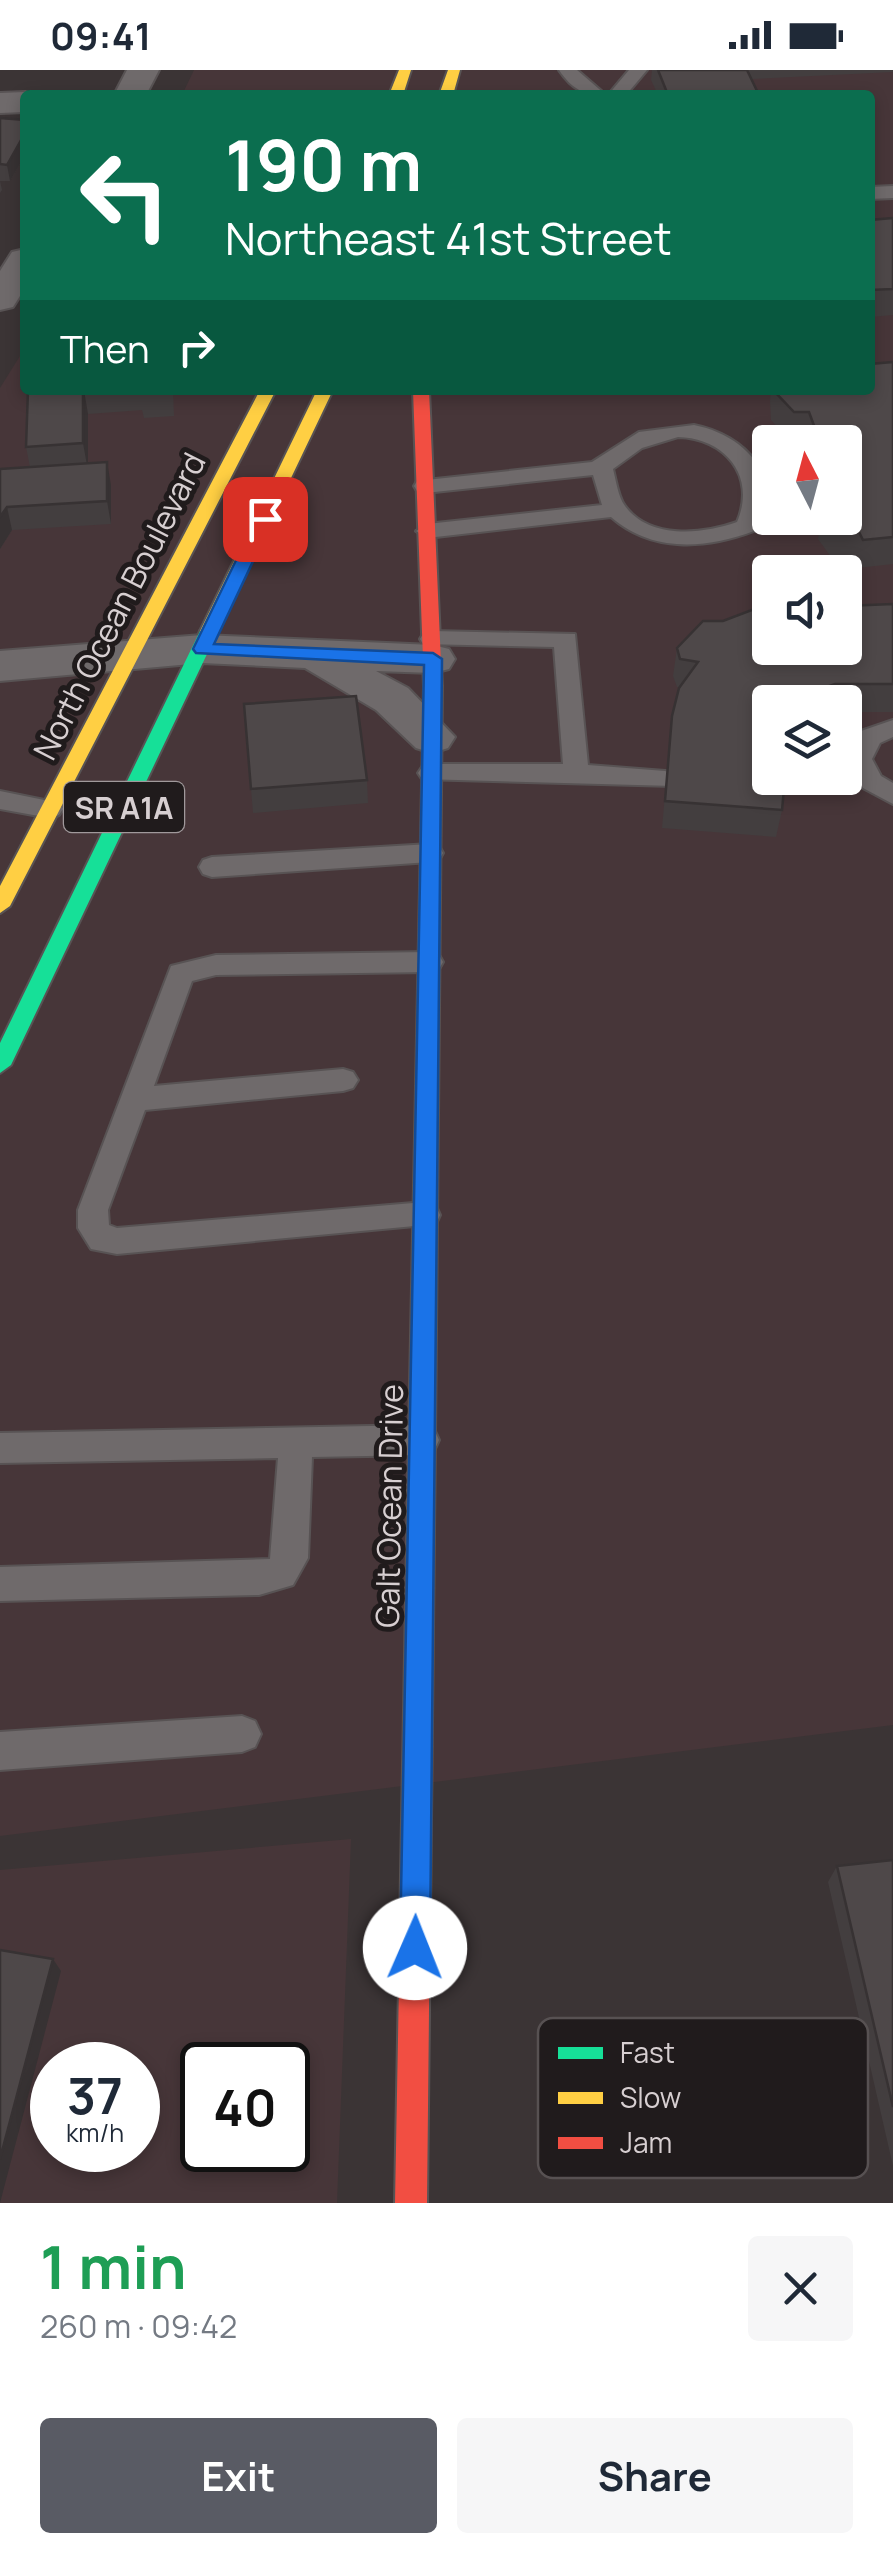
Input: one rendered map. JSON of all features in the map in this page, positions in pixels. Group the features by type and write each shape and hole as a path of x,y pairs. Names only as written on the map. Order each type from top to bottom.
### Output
{"main road":[{"name":"North Ocean Boulevard","path":"0,906 265,395"},
{"name":"SR A1A","path":"0,1065 323,395"},
{"name":"Galt Ocean Drive","path":"412,2203 432,649 422,395"}],"street":[{"path":"0,299 20,268"},
{"path":"0,666 202,649 306,654 432,649"},
{"path":"306,654 346,671 392,699 431,755"}],"lane":[{"path":"568,70 574,80 589,90"},
{"path":"621,90 638,70"},
{"path":"425,486 601,467 650,435 682,431 708,434 739,450 752,474 757,500 746,526 726,535 672,538 640,528 616,510 601,467"},
{"path":"534,476 547,519"},
{"path":"427,531 616,510"},
{"path":"432,649 566,639 576,773"},
{"path":"862,748 870,737 893,728"},
{"path":"431,755 665,780"},
{"path":"862,776 893,794"},
{"path":"0,800 50,809"},
{"path":"212,867 430,853"},
{"path":"426,1215 102,1240 94,1228 94,1210 181,973 191,968 429,962"},
{"path":"135,1099 343,1080"},
{"path":"0,1448 422,1440"},
{"path":"0,1584 259,1578 281,1572 290,1558 296,1442"},
{"path":"0,1751 242,1734"}],"shaded area":[{"path":"194,70 893,70 893,1725 0,1836 0,388 20,356 20,395 875,395 875,90 184,90"},
{"path":"351,1839 337,2203 0,2203 0,1870"}],"building":[{"path":"658,70 747,70 757,90 666,90"},
{"path":"0,118 20,120 20,142 7,165 0,164"},
{"path":"893,218 893,289 875,290 875,220"},
{"path":"893,362 893,537 863,540 862,425 814,425 809,412 794,412 778,395 875,395 875,364"},
{"path":"28,395 83,395 83,443 26,447"},
{"path":"107,462 107,501 7,507 0,517 0,469"},
{"path":"893,604 893,684 752,685 752,795 783,795 782,810 665,801 672,716 679,688 698,662 680,659 677,648 703,621 723,621 752,610 752,665 862,665 862,605"},
{"path":"356,696 367,780 251,789 244,704"},
{"path":"893,1860 893,2107 837,1866"},
{"path":"0,1950 53,1959 0,2159"}],"traffic: fast":[{"path":"0,1065 209,631"},
{"path":"422,1436 433,686"}],"traffic: slow":[{"path":"398,90 405,70"},
{"path":"448,90 454,70"},
{"path":"0,906 265,395"},
{"path":"209,631 323,395"}],"traffic: jam":[{"path":"421,395 433,686"},
{"path":"411,2203 422,1436"}],"route":[{"path":"265,519 202,649 433,659 415,1948"}]}
